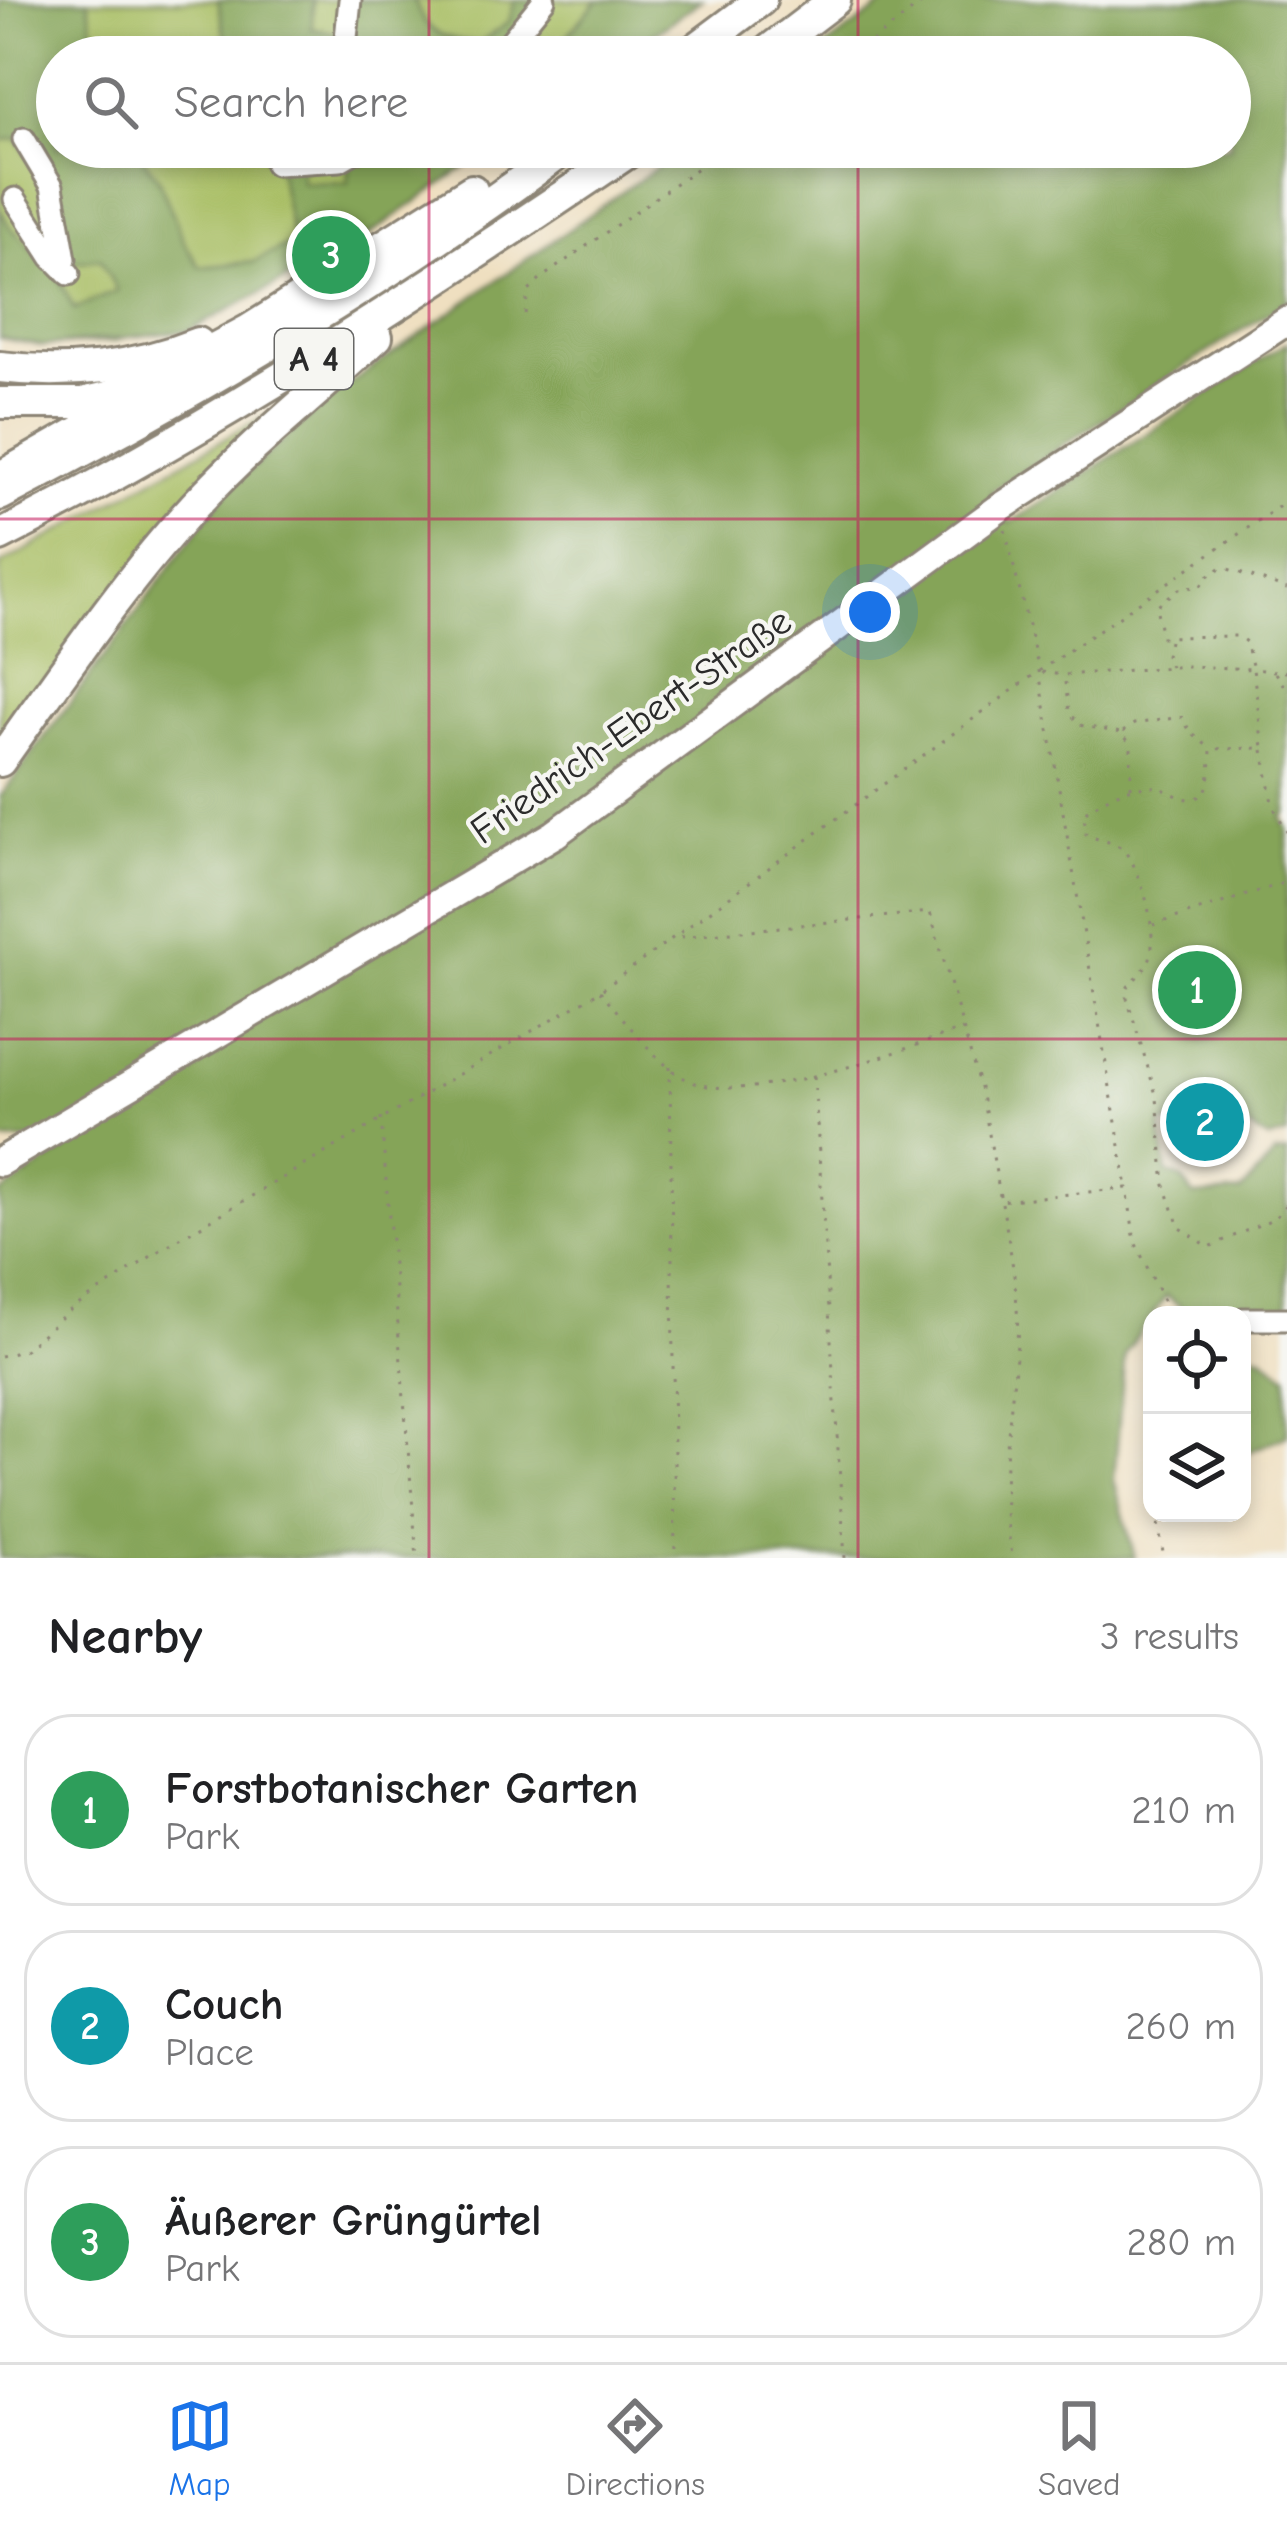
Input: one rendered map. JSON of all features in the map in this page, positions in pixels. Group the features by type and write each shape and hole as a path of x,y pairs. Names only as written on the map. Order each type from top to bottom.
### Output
{"highway":[{"path":"713,36 761,0"},
{"path":"788,36 835,0"},
{"path":"0,403 82,403 136,390 339,276 511,168"},
{"name":"A 4","path":"0,495 266,346 441,236 537,168"},
{"name":"A 4","path":"0,536 187,434 439,279 605,168"},
{"path":"0,367 87,368 178,351 339,276"},
{"path":"0,761 190,510 244,454 439,279"}],"main road":[{"name":"Friedrich-Ebert-Straße","path":"3,1155 555,834 998,509 1287,321"}],"lane":[{"path":"346,36 350,0"},
{"path":"515,36 544,0"},
{"path":"24,140 36,160"},
{"path":"15,199 52,256 67,266 52,186 41,168"},
{"path":"0,472 165,376"},
{"path":"1251,1318 1287,1318"}],"path":[{"path":"880,36 926,0"},
{"path":"525,314 528,292 544,276 697,168"},
{"path":"0,1356 23,1351 116,1278 600,991 1039,671 1287,501"},
{"path":"998,509 1039,671 1136,1242 1166,1306"},
{"path":"1287,590 1222,567 1201,586 1179,589 1156,606 1162,637 1169,640 1238,636 1246,642 1274,808 1287,832"},
{"path":"1169,640 1170,668"},
{"path":"1039,671 1064,675 1170,668 1287,672"},
{"path":"1275,673 1287,690"},
{"path":"1064,675 1069,711 1079,725 1094,731 1121,733 1134,724 1182,717 1191,733 1211,749 1262,748"},
{"path":"1121,733 1131,744 1131,789"},
{"path":"1211,749 1210,786 1195,799 1155,787 1131,789 1097,803 1084,813 1082,823 1086,834 1122,849 1142,881 1145,907 1154,925 1152,953 1146,968 1127,988 1127,998 1157,1098 1165,1185 1179,1227 1209,1247 1275,1219 1287,1204"},
{"path":"1154,925 1287,882"},
{"path":"679,937 931,913 982,1095 1015,1275 1018,1338 1004,1521 1013,1558"},
{"path":"600,991 679,1076 704,1088 745,1089 814,1076 964,1029"},
{"path":"670,1066 675,1558"},
{"path":"814,1076 845,1558"},
{"path":"381,1118 417,1558"},
{"path":"1001,1201 1127,1188"},
{"path":"1158,1522 1164,1558"}],"green space":[{"path":"0,0 702,0 651,36 36,36 36,168 464,168 359,242 114,342 43,346 0,338"},
{"path":"0,0 88,0 94,36 36,36 36,168 18,139 0,140"},
{"path":"218,0 313,0 312,29 344,34 344,36 225,36"},
{"path":"349,0 415,0 430,28 446,36 349,36"},
{"path":"515,0 545,0 518,36 489,36 509,22"},
{"path":"598,0 702,0 651,36 567,36"},
{"path":"891,0 1287,0 1287,301 991,492 1010,523 1287,342 1287,812 1282,818 1287,828 1287,1135 1269,1140 1208,1101 1193,1103 1181,1119 1161,1125 1167,1172 1181,1178 1194,1196 1241,1192 1275,1154 1287,1153 1287,1313 1251,1313 1251,1306 1179,1306 1166,1296 1159,1306 1143,1306 1143,1329 1125,1354 1114,1480 1135,1558 0,1558 0,1194 81,1139 0,1141 0,797 228,489 334,395 656,168 1251,168 1251,36 840,36"},
{"path":"36,168 150,168 200,267 254,262 293,242 276,168 301,168 302,182 348,183 348,168 464,168 359,242 188,331 43,346 0,338 0,209 9,226 55,270 74,309 117,291 100,259 71,263 36,221 52,214 54,197"},
{"path":"261,418 261,424 0,740 0,565"},
{"path":"1251,1352 1287,1376 1287,1435 1251,1451"}],"place":[{"name":"Äußerer Grüngürtel","path":"331,255"},
{"name":"Forstbotanischer Garten","path":"1197,990"},
{"name":"Couch","path":"1205,1122"}]}
